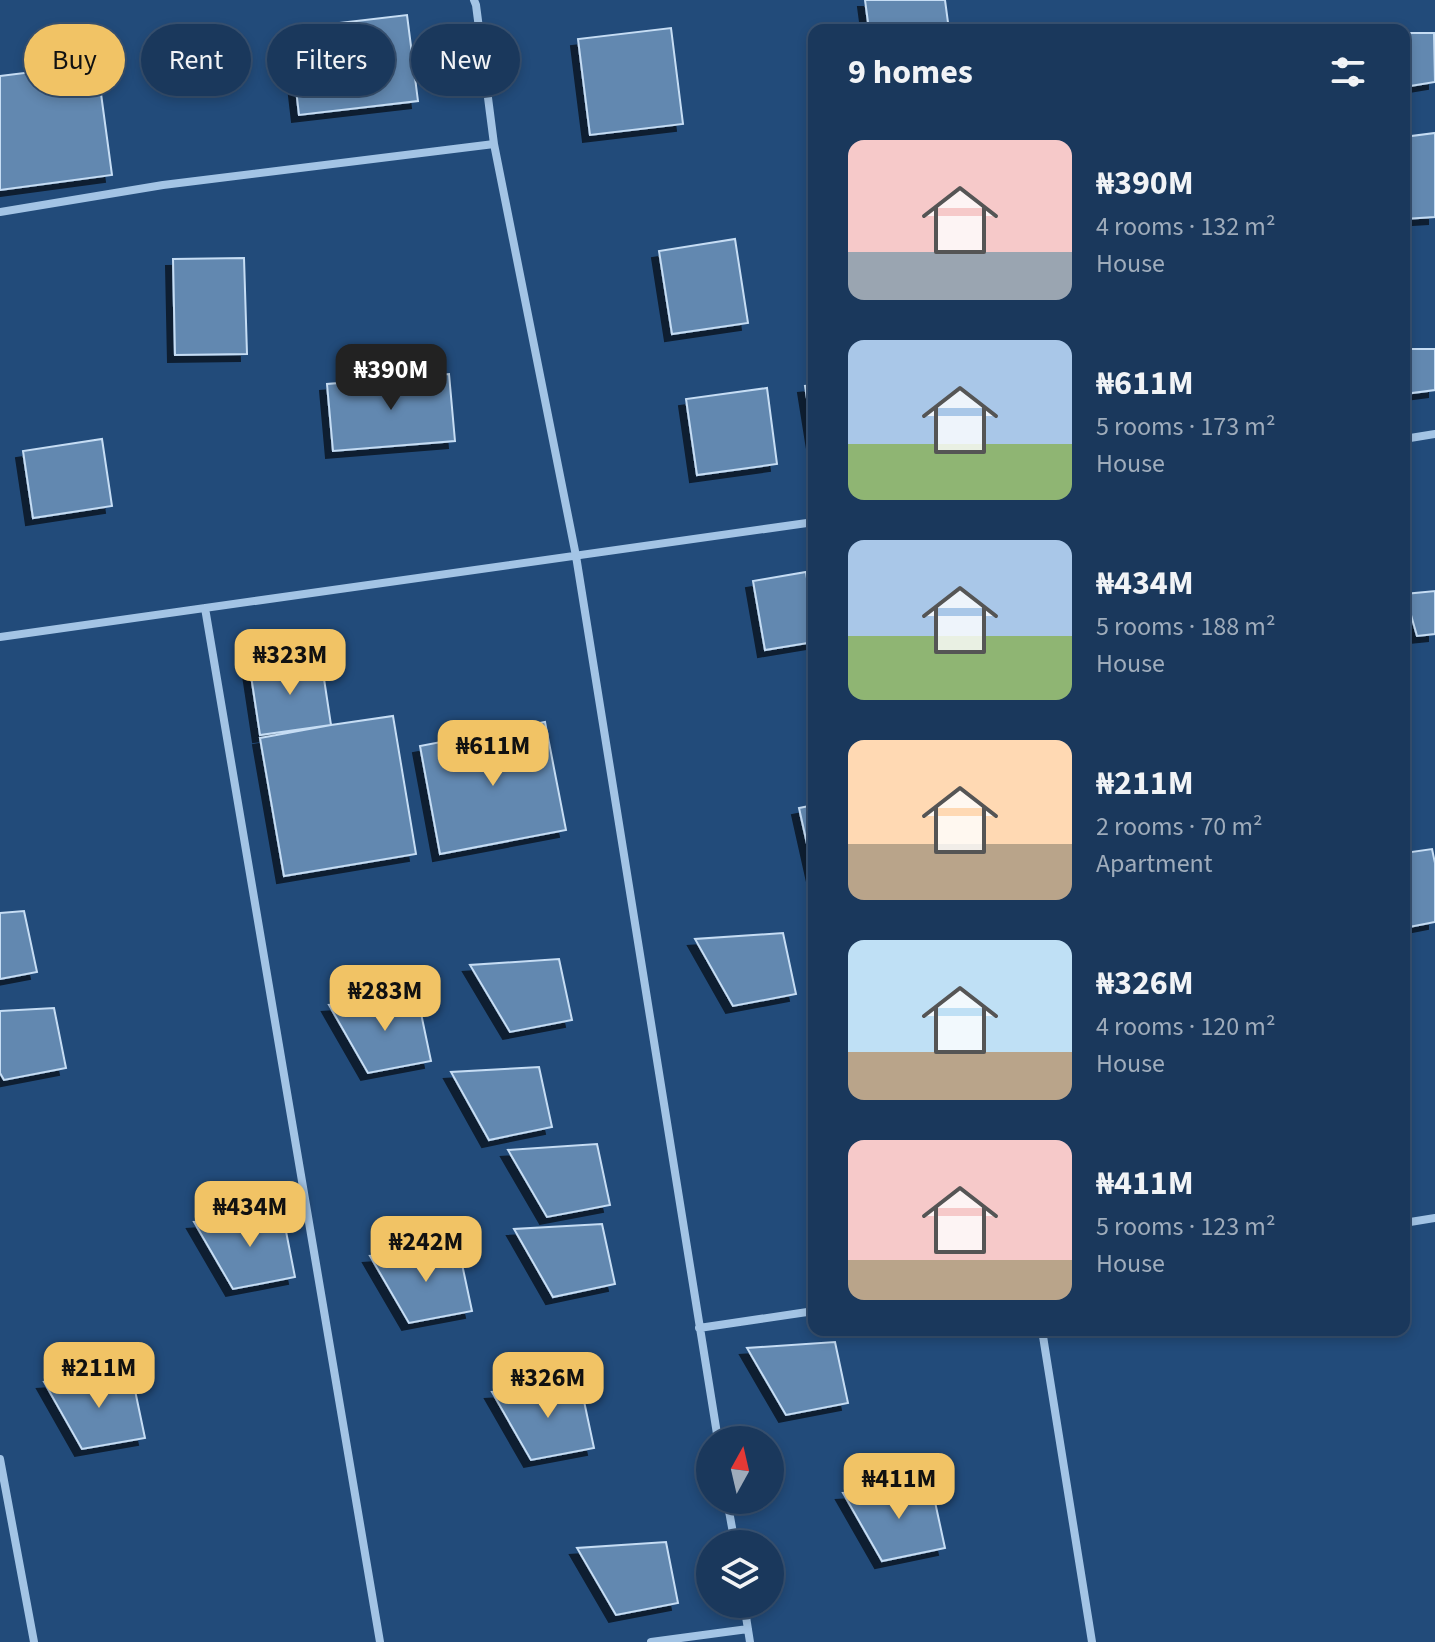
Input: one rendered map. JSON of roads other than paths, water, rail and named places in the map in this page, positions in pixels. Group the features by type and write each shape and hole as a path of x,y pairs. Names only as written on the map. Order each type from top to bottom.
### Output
{"street":[{"path":"474,0 494,144 576,556 716,1426"},
{"path":"0,212 163,185 494,144"},
{"path":"1410,438 1435,434"},
{"path":"0,637 808,523"},
{"path":"205,608 380,1642"},
{"path":"1410,1222 1435,1218"},
{"path":"699,1328 808,1312"},
{"path":"1043,1336 1092,1642"},
{"path":"0,1459 34,1642"},
{"path":"746,1618 750,1642"},
{"path":"651,1642 748,1629"}]}
